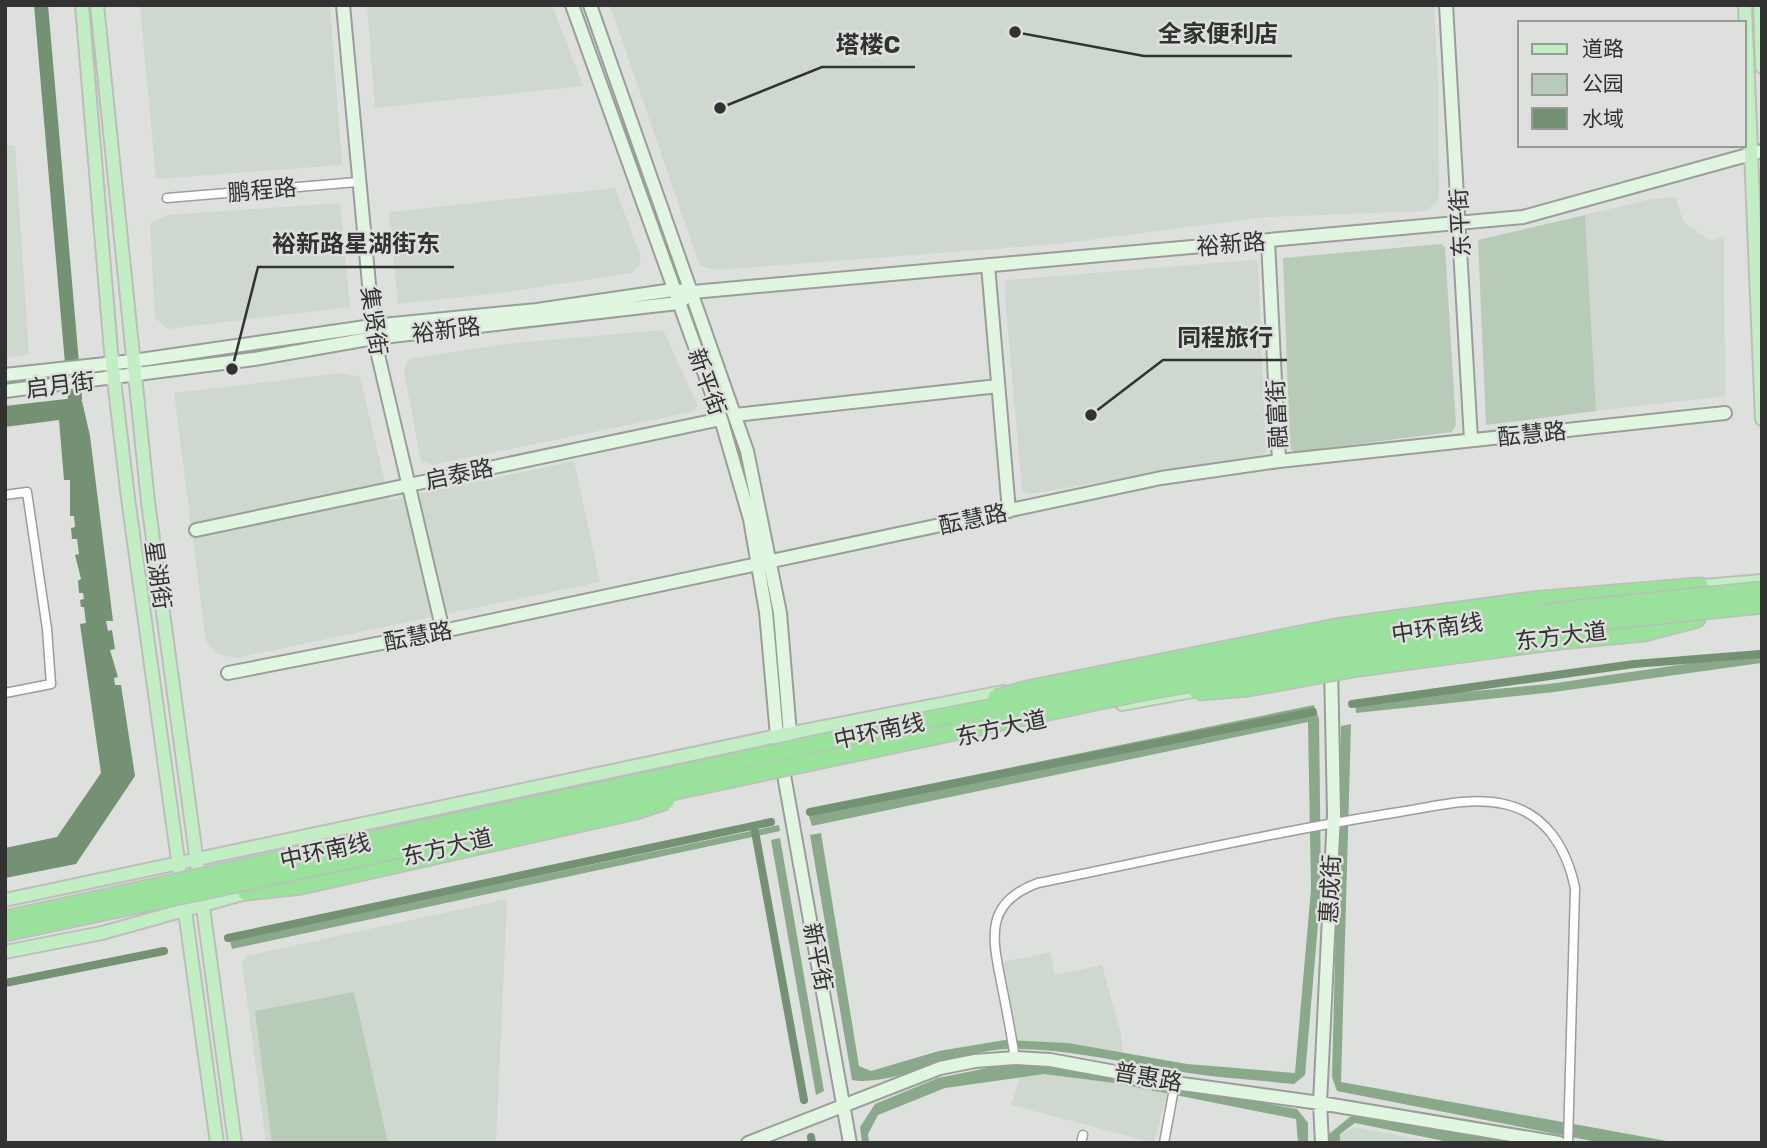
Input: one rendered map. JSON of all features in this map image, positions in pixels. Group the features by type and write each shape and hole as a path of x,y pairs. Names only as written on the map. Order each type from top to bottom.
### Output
{"highway":[{"path":"922,721 1027,689 1226,646 1336,627 1533,600 1700,586"},
{"name":"中环南线","path":"5,919 922,721 1136,679 1388,635 1573,609 1762,590"},
{"name":"中环南线","path":"5,933 1107,699 1391,648 1576,624 1762,605"},
{"path":"1107,699 1248,688 1359,668 1644,632 1697,619"},
{"path":"246,892 301,886 636,811 737,778"}],"main road":[{"name":"星湖街","path":"82,5 112,363 147,653 217,1143"},
{"name":"星湖街","path":"96,5 148,502 235,1143"},
{"path":"1745,5 1756,153 1762,419"},
{"path":"1760,5 1762,67"},
{"name":"东方大道","path":"5,900 941,703 1329,635 1700,586 1762,581"},
{"name":"东方大道","path":"5,952 102,933 246,892 785,772 1092,709 1332,667 1762,612"}],"street":[{"name":"集贤街","path":"343,5 357,182 373,332 443,631"},
{"name":"新平街","path":"572,5 721,419 780,613 785,772 850,1143"},
{"name":"新平街","path":"590,5 747,451 764,561"},
{"name":"东平街","path":"1446,5 1471,440"},
{"name":"裕新路","path":"112,363 537,310 676,297 693,292 1523,217 1756,153"},
{"name":"鹏程路","path":"167,198 357,182"},
{"name":"融富街","path":"1268,241 1279,461"},
{"path":"988,265 1009,511"},
{"name":"裕新路","path":"114,378 373,332"},
{"name":"启月街","path":"5,375 112,363"},
{"name":"启月街","path":"5,391 114,378"},
{"path":"735,415 998,386"},
{"name":"酝慧路","path":"228,673 443,631 1161,478 1279,461 1724,413"},
{"name":"启泰路","path":"197,530 721,419"},
{"path":"5,495 27,492 47,629 51,684 5,693"},
{"name":"惠成街","path":"1322,1143 1320,1103 1333,823 1332,667 1329,635"},
{"path":"1014,1058 993,936 997,918 1013,895 1038,883 1333,823 1483,801 1522,811 1546,827 1557,839 1570,866 1577,903 1568,1143"},
{"name":"普惠路","path":"748,1143 940,1068 975,1060 1014,1058 1050,1060 1175,1083 1320,1103 1559,1143"},
{"path":"1164,1143 1175,1083"}],"shaded area":[{"path":"140,5 330,5 342,165 156,179"},
{"path":"367,5 552,5 583,86 375,108"},
{"path":"610,5 1434,5 1439,198 1427,211 1267,217 1058,244 717,270 701,266 697,258"},
{"path":"5,145 15,146 29,354 5,358"},
{"path":"615,188 641,257 639,266 632,273 500,293 398,304 389,212"},
{"path":"1676,197 1683,222 1711,241 1724,236 1725,396 1596,411 1585,215 1651,199"},
{"path":"340,203 350,307 168,329 155,318 150,224 167,215"},
{"path":"1252,260 1258,263 1266,454 1030,494 1022,491 1004,284 1006,280"},
{"path":"663,330 698,406 692,412 432,465 421,461 404,372 407,361 412,358 514,343"},
{"path":"341,373 360,377 389,500 574,461 600,582 236,658 217,654 206,641 174,393"},
{"path":"1760,653 1761,663 1554,692 1356,713 1355,702 1549,684"},
{"path":"1314,705 1319,719 1321,889 1305,1075 1294,1084 1196,1074 1074,1053 1030,1049 989,1051 906,1074 868,1081 852,1080 810,835 821,833 859,1066 871,1071 939,1051 1005,1040 1068,1043 1187,1064 1295,1073 1311,889 1308,722 812,826 808,813 843,802"},
{"path":"1351,724 1341,1082 1678,1143 1602,1143 1337,1091 1332,1077 1341,726"},
{"path":"779,825 780,831 232,949 230,941"},
{"path":"780,838 824,1091 816,1095 771,840"},
{"path":"507,899 496,1143 266,1143 242,963 246,956"},
{"path":"1050,952 1055,975 1102,965 1121,1034 1123,1058 1016,1044 1003,962"},
{"path":"1040,1064 1297,1109 1308,1123 1308,1143 1298,1143 1296,1119 1115,1083 1044,1074 945,1088 878,1115 868,1134 869,1143 862,1143 860,1127 875,1104 938,1078 997,1066"},
{"path":"1022,1071 1059,1072 1168,1090 1154,1143 1011,1105"},
{"path":"1351,1116 1521,1143 1454,1143 1355,1123 1340,1134 1340,1143 1329,1143 1329,1134"},
{"path":"1355,1127 1437,1143 1333,1143 1334,1138"}],"green space":[{"path":"1585,215 1596,411 1486,425 1478,240"},
{"path":"1441,244 1445,247 1456,425 1452,432 1294,452 1290,448 1283,258"},
{"path":"354,992 388,1143 272,1143 255,1011"}],"water":[{"path":"75,398 82,401 90,436 113,621 106,621 108,631 112,630 115,649 110,650 118,677 114,678 115,685 121,685 135,776 76,864 5,878 5,848 57,837 101,773 80,624 86,623 84,607 81,607 80,600 84,599 83,593 79,593 78,581 81,579 75,555 79,554 77,539 72,539 74,516 70,516 70,480 64,480 59,420 5,427 5,406"}],"waterway":[{"path":"41,5 75,398"},
{"path":"1352,704 1634,664 1760,654"},
{"path":"810,812 1313,712"},
{"path":"228,938 771,822"},
{"path":"754,826 804,1100"},
{"path":"5,983 164,951"},
{"path":"811,1137 812,1143"}],"place":[{"name":"全家便利店","path":"1015,32"},
{"name":"塔楼C","path":"720,108"},
{"name":"裕新路星湖街东","path":"232,369"},
{"name":"同程旅行","path":"1091,415"}]}
